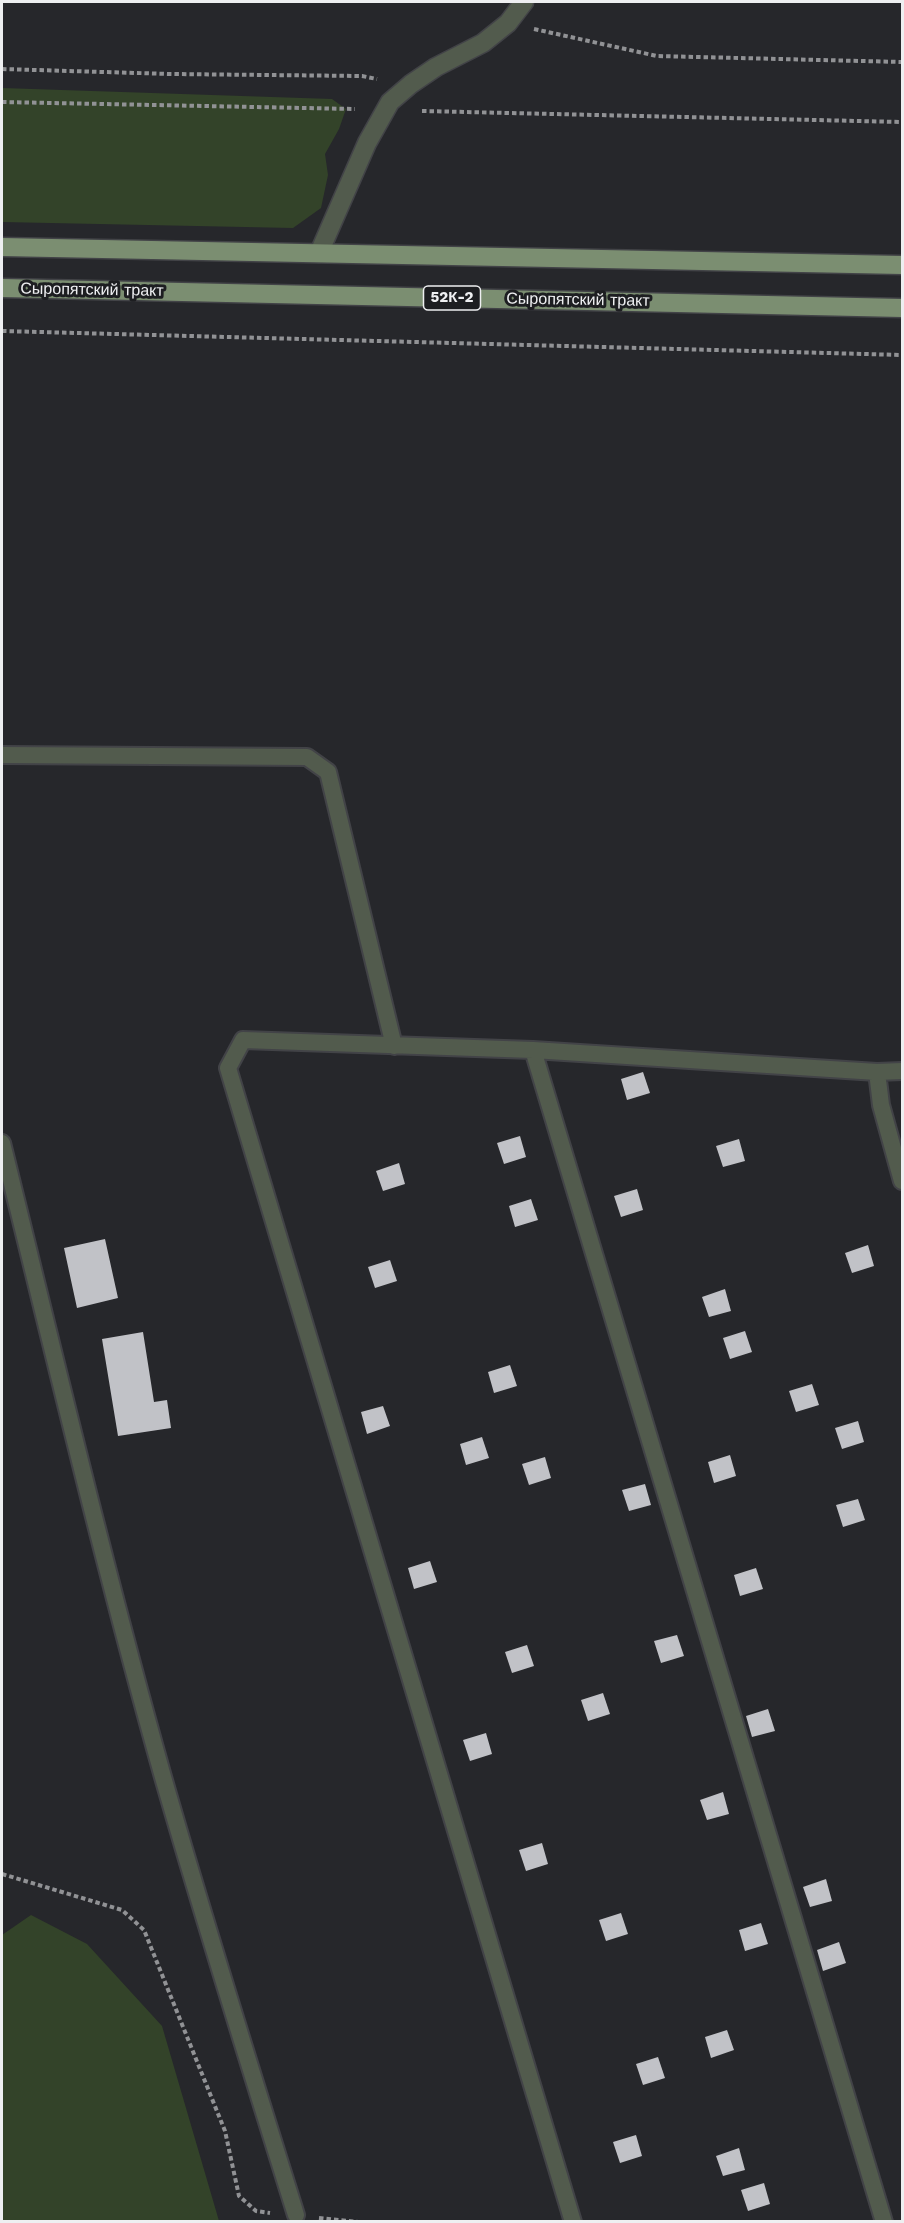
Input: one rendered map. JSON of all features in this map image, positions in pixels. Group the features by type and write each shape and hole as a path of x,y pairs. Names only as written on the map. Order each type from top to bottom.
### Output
{"main road":[{"path":"2,247 903,265"},
{"name":"Сыропятский тракт","path":"2,288 903,308"}],"street":[{"path":"318,253 367,143 390,102 436,67 483,43 508,23 524,2"}],"lane":[{"path":"2,756 307,757 328,772 394,1046"},
{"path":"573,2222 228,1068 243,1040 533,1050 877,1072 903,1071"},
{"path":"533,1050 884,2222"},
{"path":"877,1072 881,1104 903,1181"},
{"path":"2,1143 76,1443 163,1775 224,1985 296,2216"}],"path":[{"path":"508,23 657,57 903,62"},
{"path":"2,69 362,76 411,84"},
{"path":"2,102 903,122"},
{"path":"2,331 903,356"},
{"path":"2,1874 122,1910 144,1930 225,2131 238,2196 256,2211 358,2222"}],"green space":[{"path":"2,88 332,99 346,109 339,129 325,154 328,175 321,208 293,228 2,222"},
{"path":"31,1915 87,1944 162,2026 219,2221 2,2221 2,1935"}],"building":[{"path":"643,1072 650,1093 627,1100 621,1079"},
{"path":"520,1136 526,1157 504,1164 497,1143"},
{"path":"739,1139 745,1161 723,1167 716,1146"},
{"path":"399,1163 405,1184 383,1191 376,1171"},
{"path":"637,1189 643,1210 621,1217 614,1196"},
{"path":"531,1199 538,1220 515,1227 509,1206"},
{"path":"105,1239 118,1298 77,1308 64,1248"},
{"path":"868,1245 874,1266 852,1273 845,1253"},
{"path":"390,1260 397,1281 375,1288 368,1267"},
{"path":"725,1289 731,1311 709,1317 702,1297"},
{"path":"745,1331 752,1352 730,1359 723,1338"},
{"path":"143,1332 154,1402 167,1400 171,1428 118,1436 102,1339"},
{"path":"510,1365 517,1386 494,1393 488,1372"},
{"path":"812,1384 819,1405 796,1412 789,1391"},
{"path":"383,1406 390,1426 367,1434 361,1412"},
{"path":"858,1421 864,1442 842,1449 835,1428"},
{"path":"482,1437 489,1458 466,1465 460,1444"},
{"path":"730,1455 736,1476 714,1483 708,1462"},
{"path":"545,1457 551,1478 529,1485 522,1464"},
{"path":"645,1484 651,1505 629,1511 622,1490"},
{"path":"858,1499 865,1520 843,1527 836,1505"},
{"path":"430,1561 437,1582 414,1589 408,1568"},
{"path":"756,1568 763,1589 740,1596 734,1575"},
{"path":"677,1635 684,1656 661,1663 654,1641"},
{"path":"527,1645 534,1666 512,1673 505,1652"},
{"path":"603,1693 610,1714 588,1721 581,1700"},
{"path":"768,1709 775,1731 752,1737 746,1716"},
{"path":"486,1733 492,1754 470,1761 463,1740"},
{"path":"723,1792 729,1814 707,1820 700,1800"},
{"path":"542,1843 548,1864 526,1871 519,1850"},
{"path":"826,1879 832,1901 810,1907 803,1887"},
{"path":"621,1913 628,1934 606,1941 599,1920"},
{"path":"761,1923 768,1944 745,1951 739,1930"},
{"path":"839,1942 846,1963 823,1971 817,1950"},
{"path":"727,2030 734,2050 711,2058 705,2037"},
{"path":"658,2057 665,2078 643,2085 636,2064"},
{"path":"636,2135 642,2156 620,2163 613,2142"},
{"path":"739,2148 745,2170 723,2176 716,2156"},
{"path":"764,2183 770,2204 748,2211 741,2190"}]}
